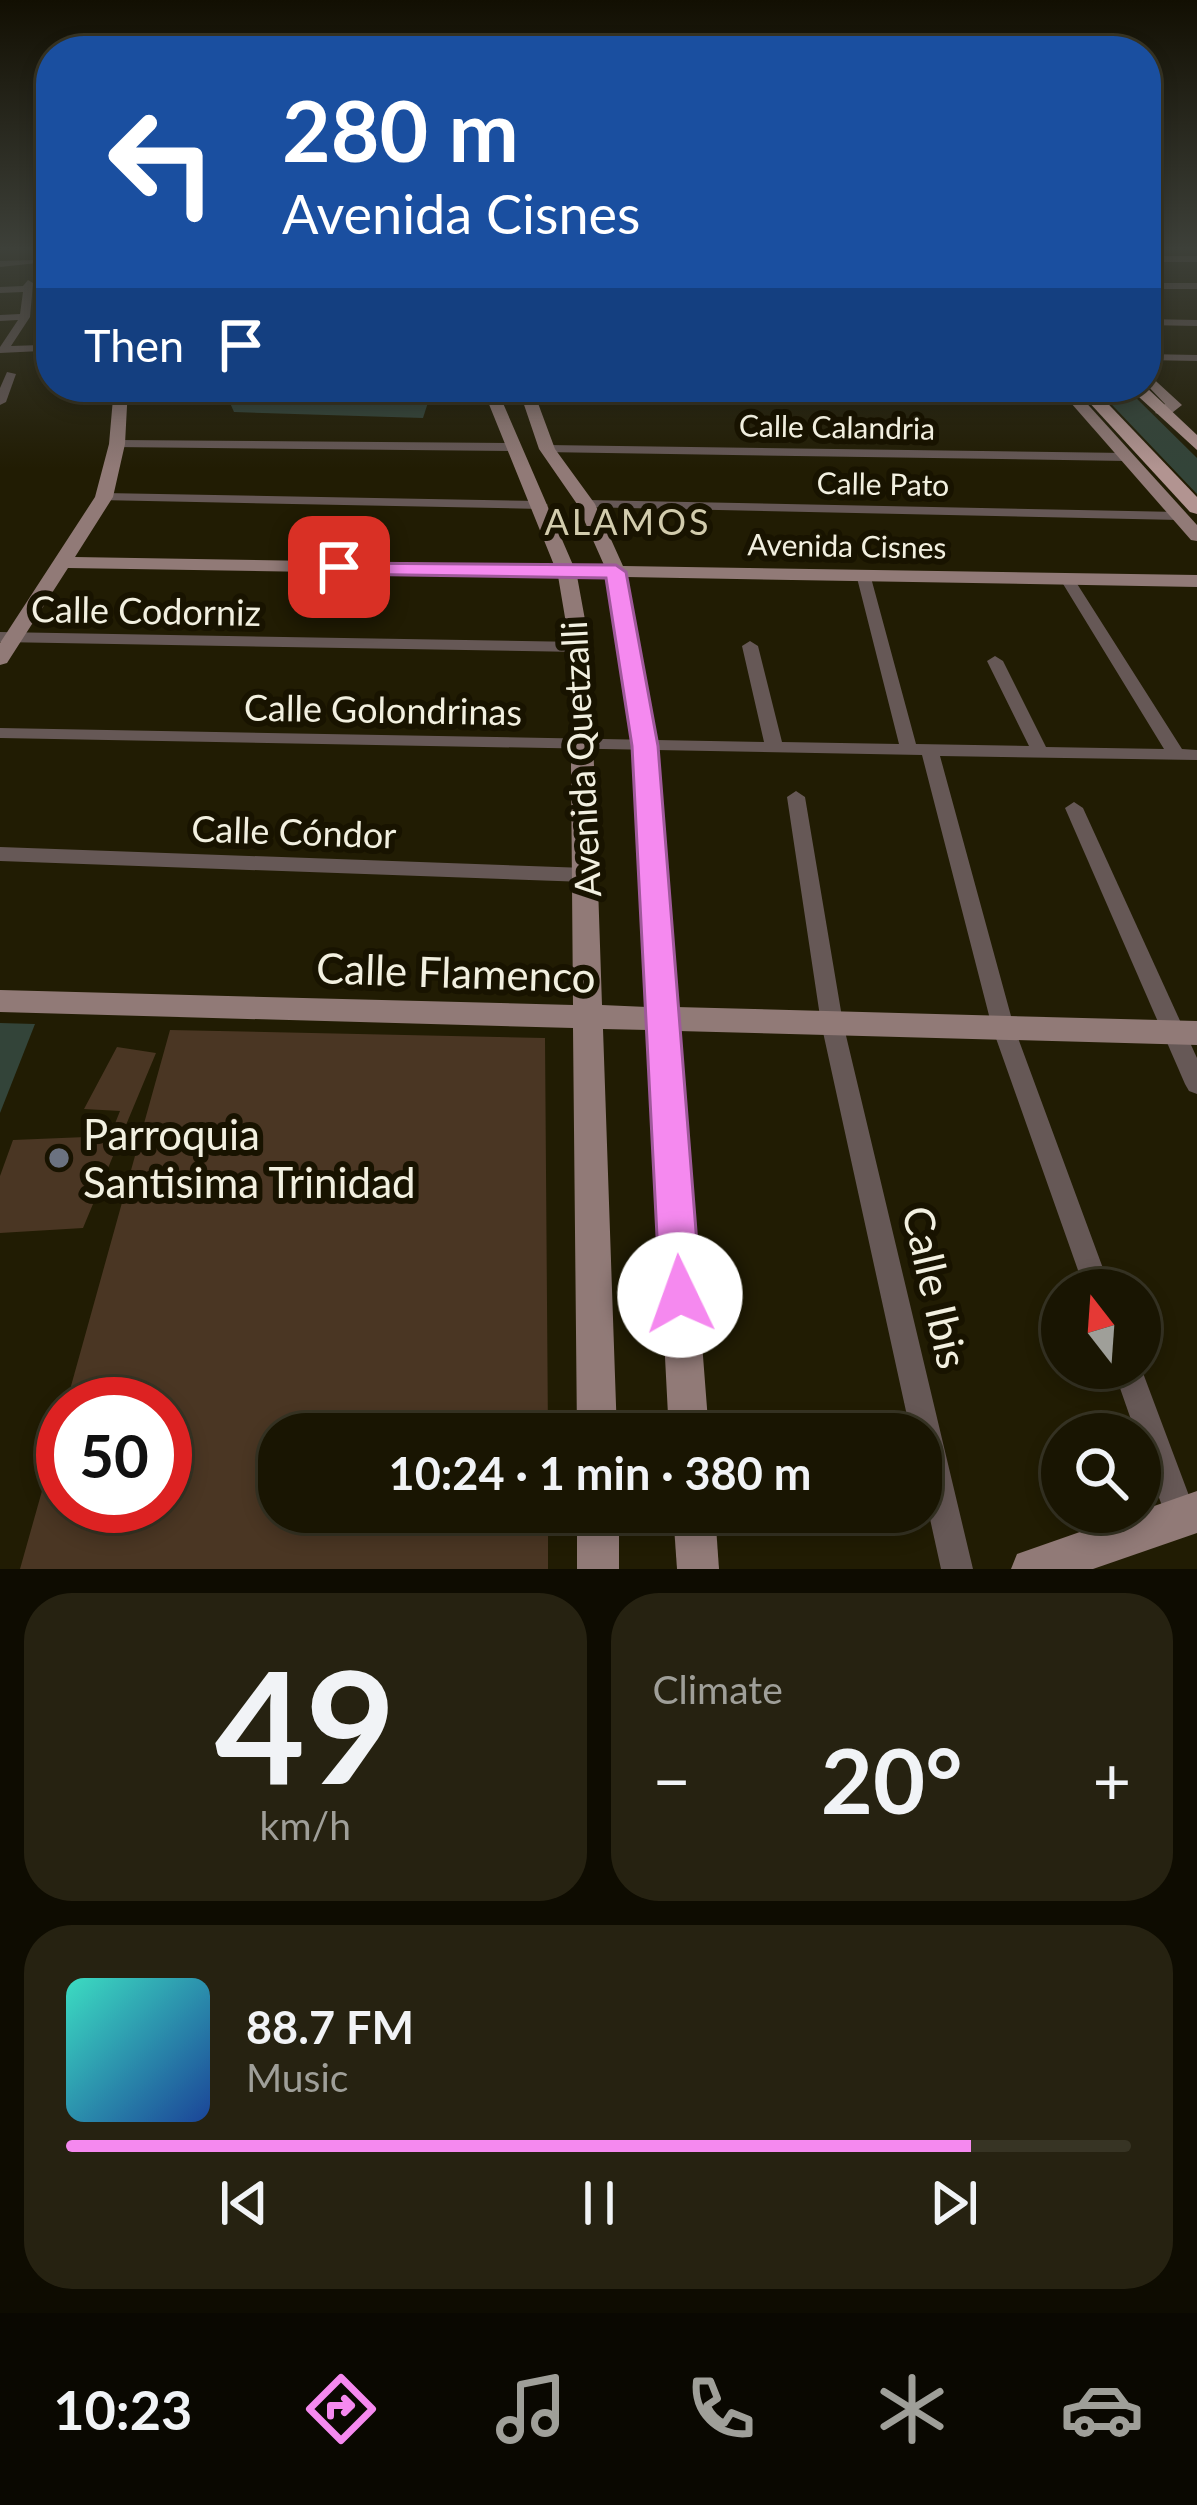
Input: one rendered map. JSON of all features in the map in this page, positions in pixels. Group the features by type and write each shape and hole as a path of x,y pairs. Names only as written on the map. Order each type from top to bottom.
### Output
{"main road":[{"path":"1161,397 1197,445"},
{"path":"1160,402 1167,406 1197,399"},
{"path":"0,659 6,638 65,562 104,497 117,444 120,402"},
{"name":"Avenida Quetzalli","path":"495,402 567,572 580,647 597,1413"},
{"name":"Avenida Quetzalli","path":"531,402 547,449 586,504 616,572 645,746 688,1413"},
{"path":"1083,402 1127,458 1188,512"},
{"path":"1084,402 1188,512 1197,536"},
{"name":"Avenida Cisnes","path":"65,562 1197,581"},
{"name":"Calle Flamenco","path":"0,1000 1184,1032"},
{"path":"1033,1569 1189,1514"},
{"path":"598,1533 598,1569"},
{"path":"695,1533 698,1569"}],"street":[{"path":"2,350 21,322"},
{"path":"1161,322 1197,323"},
{"path":"2,350 36,348"},
{"path":"1161,357 1197,358"},
{"path":"0,402 6,380"},
{"path":"117,444 514,447"},
{"name":"Calle Calandria","path":"547,449 1127,458"},
{"path":"104,497 541,505"},
{"name":"Calle Pato","path":"586,504 1188,512"},
{"path":"863,574 1003,1028 1090,1269"},
{"path":"1067,579 1191,755"},
{"name":"Calle Codorniz","path":"6,638 580,647"},
{"path":"750,646 774,746"},
{"path":"995,661 1040,752"},
{"name":"Calle Golondrinas","path":"0,734 1191,755"},
{"name":"Calle Ibis","path":"796,797 832,1024 957,1569"},
{"path":"1073,808 1184,1032 1197,1084"},
{"name":"Calle Cóndor","path":"0,854 586,874"},
{"path":"1135,1389 1189,1514"}],"green space":[{"path":"230,402 428,402 423,418 234,412"},
{"path":"1109,402 1140,402 1197,458 1197,494"},
{"path":"0,1023 35,1024 0,1113"}],"building":[{"path":"170,1030 545,1038 548,1413 258,1413 258,1533 548,1533 548,1569 20,1569 36,1512 36,1533 192,1533 192,1377 74,1377"},
{"name":"Parroquia Santisima Trinidad","path":"117,1047 156,1053 83,1228 0,1233 0,1176 13,1140 110,1136 120,1111 84,1109"}],"place":[{"name":"Parroquia Santisima Trinidad","path":"59,1158"}],"district":[{"name":"ALAMOS","path":"628,521"}],"route":[{"path":"339,567 616,572 645,746 680,1295"}]}
